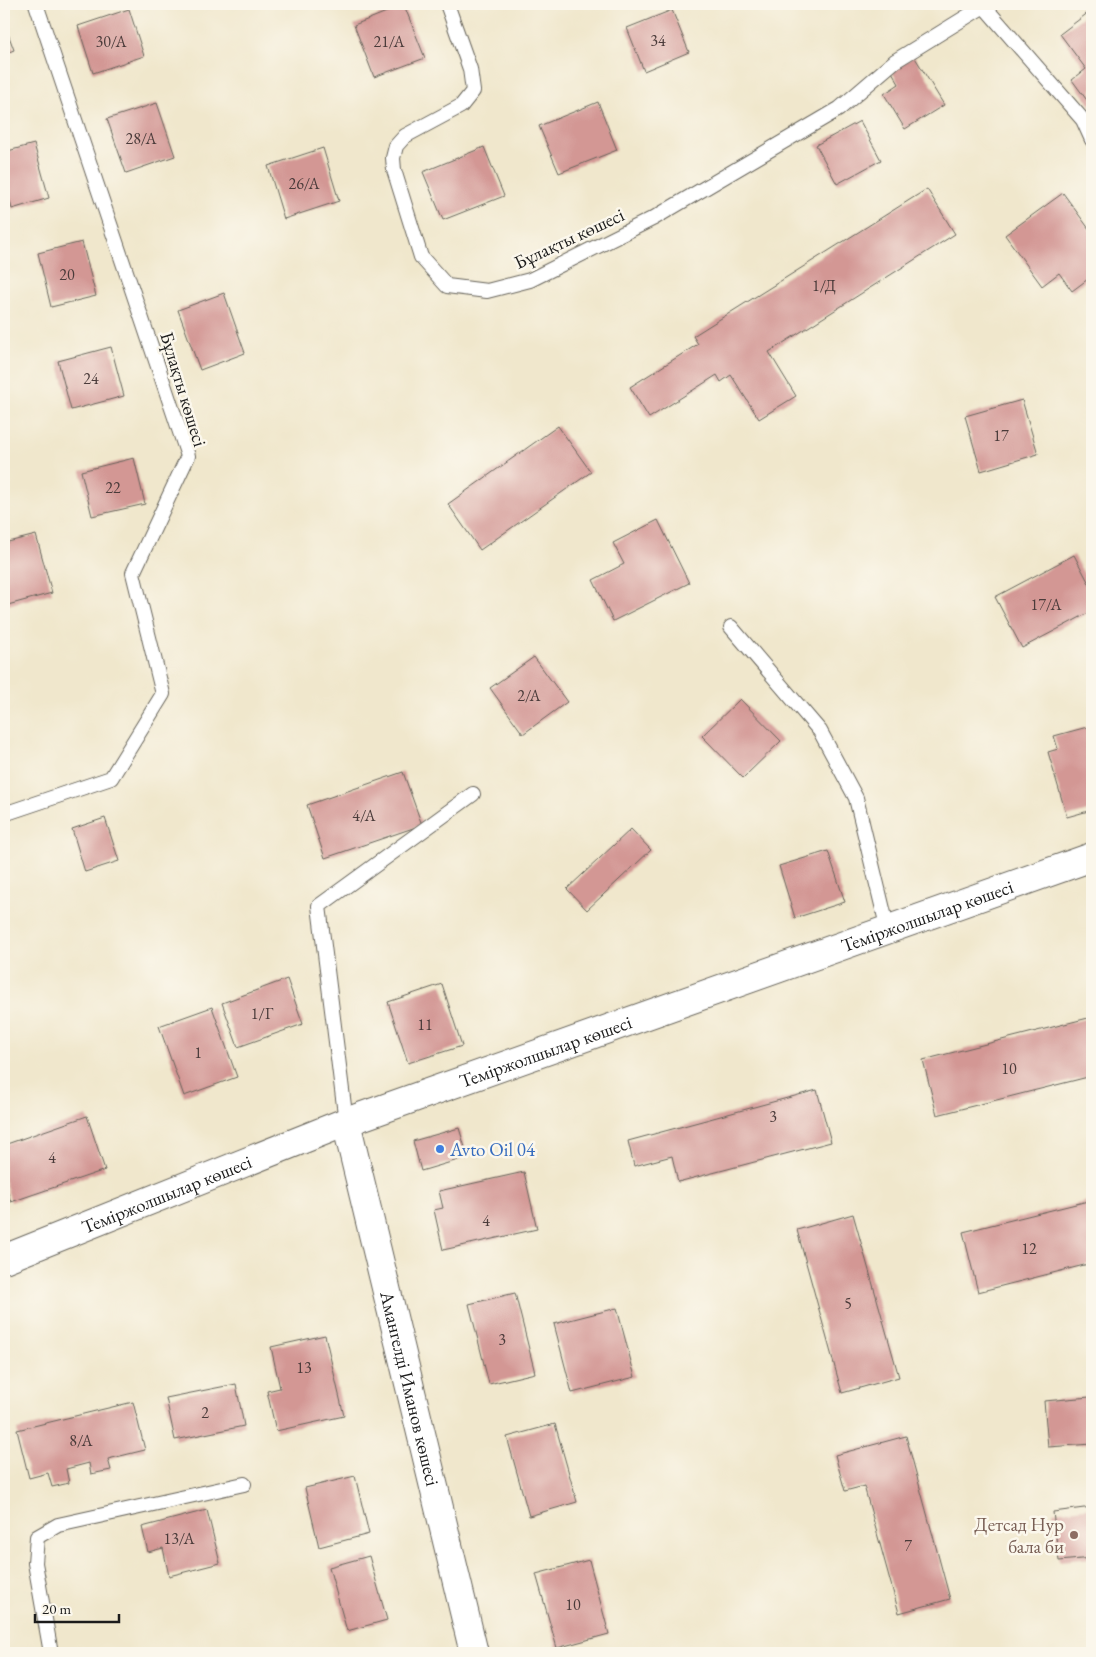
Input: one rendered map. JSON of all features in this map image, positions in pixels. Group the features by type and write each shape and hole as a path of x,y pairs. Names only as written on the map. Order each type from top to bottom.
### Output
{"street":[{"name":"Теміржолшылар көшесі","path":"4,1259 346,1122 1092,857"},
{"name":"Амангелді Иманов көшесі","path":"346,1122 474,1653"}],"lane":[{"name":"Бұлақты көшесі","path":"4,814 111,778 163,694 132,573 188,456 36,4"},
{"name":"Бұлақты көшесі","path":"447,4 470,69 473,91 461,106 405,136 396,146 393,158 394,170 421,257 447,286 486,291 530,280 654,218 839,109 895,61 983,5"},
{"path":"983,5 1088,117 1092,140"},
{"path":"730,627 820,730 856,798 888,930"},
{"path":"346,1122 319,906 473,794"},
{"path":"52,1653 35,1563 38,1537 58,1525 244,1484"}],"building":[{"path":"404,5 425,58 374,77 354,25"},
{"path":"129,9 144,56 93,73 78,26"},
{"path":"672,10 689,52 644,71 627,28"},
{"path":"1089,12 1092,16 1092,107 1072,80 1086,69 1060,34"},
{"path":"4,23 14,50 4,54"},
{"path":"914,56 944,105 905,129 884,94 899,84 891,70"},
{"path":"598,102 617,150 559,173 539,126"},
{"path":"157,103 175,156 126,173 107,119"},
{"path":"860,121 881,160 837,184 816,145"},
{"path":"34,144 49,198 12,209 4,180 4,152"},
{"path":"484,147 504,196 443,220 423,172"},
{"path":"323,148 339,201 284,219 268,166"},
{"path":"927,189 955,234 769,352 796,396 759,419 731,375 721,382 717,375 649,418 630,387 698,344 693,336"},
{"path":"1063,193 1092,233 1092,276 1072,291 1059,273 1042,286 1005,235"},
{"path":"82,242 96,296 51,307 38,253"},
{"path":"224,293 245,353 200,370 178,310"},
{"path":"111,347 124,396 71,410 58,361"},
{"path":"1022,400 1038,454 981,471 965,416"},
{"path":"558,426 591,472 480,550 448,504"},
{"path":"134,458 145,504 92,516 81,471"},
{"path":"658,520 689,583 613,621 593,580 624,564 613,543"},
{"path":"36,535 52,593 4,606 4,543"},
{"path":"1074,555 1092,589 1092,611 1022,648 995,597"},
{"path":"534,657 567,702 523,734 490,688"},
{"path":"740,699 781,741 743,778 702,736"},
{"path":"1091,726 1092,810 1067,817 1048,752 1058,749 1054,736"},
{"path":"403,772 422,825 325,858 307,805"},
{"path":"105,818 119,861 85,872 72,829"},
{"path":"631,829 651,850 587,910 567,889"},
{"path":"828,851 845,902 795,918 779,866"},
{"path":"287,979 303,1024 238,1047 222,1003"},
{"path":"442,984 462,1046 408,1063 388,1002"},
{"path":"212,1007 237,1077 184,1096 159,1026"},
{"path":"1092,1017 1092,1076 937,1115 923,1060"},
{"path":"817,1090 831,1142 678,1182 672,1156 634,1166 628,1141"},
{"path":"87,1116 105,1170 11,1202 4,1180 4,1145"},
{"name":"Avto Oil 04","path":"459,1128 468,1157 421,1171 413,1141"},
{"path":"524,1172 537,1229 443,1250 434,1210 443,1208 439,1191"},
{"path":"1092,1200 1092,1263 978,1292 963,1232"},
{"path":"853,1214 899,1377 842,1393 797,1230"},
{"path":"515,1293 535,1373 489,1384 469,1304"},
{"path":"617,1308 635,1377 572,1393 554,1324"},
{"path":"325,1335 344,1416 276,1431 267,1391 280,1388 271,1347"},
{"path":"236,1384 244,1426 175,1440 166,1398"},
{"path":"1090,1397 1092,1444 1048,1447 1044,1401"},
{"path":"133,1402 145,1450 108,1459 111,1470 91,1474 89,1463 66,1469 69,1483 52,1487 48,1473 29,1478 17,1430"},
{"path":"555,1424 577,1502 529,1516 507,1437"},
{"path":"906,1436 950,1599 899,1613 864,1486 845,1491 835,1455"},
{"path":"355,1476 369,1534 319,1547 305,1488"},
{"name":"Детсад Нур бала би","path":"1092,1507 1092,1558 1059,1561 1053,1512"},
{"path":"207,1510 220,1563 169,1576 163,1548 148,1552 142,1527"},
{"path":"369,1556 387,1620 347,1631 329,1567"},
{"path":"589,1560 609,1634 557,1648 536,1574"}],"place":[{"name":"Avto Oil 04","path":"440,1149"},
{"name":"Детсад Нур бала би","path":"1074,1535"}]}
